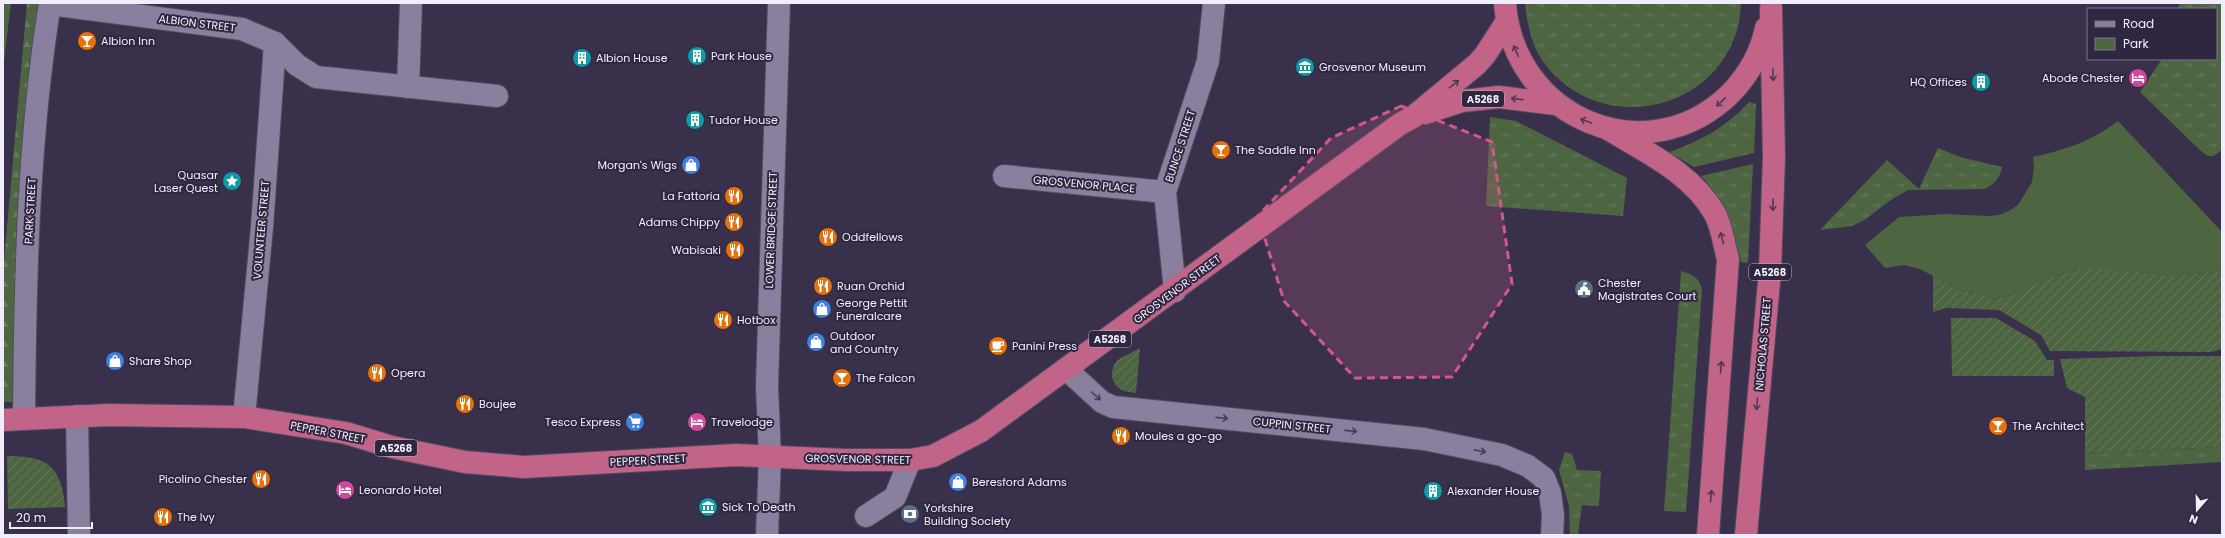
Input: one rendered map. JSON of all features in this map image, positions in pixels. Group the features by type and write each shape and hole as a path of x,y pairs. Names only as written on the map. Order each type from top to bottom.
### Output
{"highway":[{"name":"A5268","path":"1608,129 1646,132 1684,124 1717,106 1744,79 1763,45 1770,5"},
{"name":"NICHOLAS STREET","path":"1746,535 1770,264 1774,157 1770,5"},
{"name":"GROSVENOR STREET","path":"770,456 846,460 910,460 933,456 981,431 1175,291 1381,138 1413,117 1477,64 1485,55 1506,12"},
{"name":"A5268","path":"1506,12 1516,52 1532,81 1556,104 1580,119 1608,129 1686,177 1701,192 1716,216 1728,259 1708,535"},
{"name":"GROSVENOR STREET","path":"1413,117 1462,101 1499,97 1556,104"},
{"name":"PEPPER STREET","path":"14,420 77,416 244,416 346,433 392,447 465,462 524,467 736,455 770,456"}],"street":[{"path":"408,87 411,3"},
{"name":"LOWER BRIDGE STREET","path":"767,535 770,456 767,386 779,3"},
{"name":"BUNCE STREET","path":"1175,291 1165,192 1208,61 1214,3"},
{"name":"ALBION STREET","path":"50,4 242,29 276,43 297,65 316,77 497,96"},
{"name":"PARK STREET","path":"14,420 38,83 50,4"},
{"name":"VOLUNTEER STREET","path":"244,416 262,226 276,43"},
{"name":"GROSVENOR PLACE","path":"1004,176 1165,192"},
{"name":"CUPPIN STREET","path":"1067,370 1102,402 1113,407 1424,439 1502,455 1528,466 1544,478 1550,493 1553,515 1552,535"},
{"path":"77,416 79,535"},
{"path":"866,516 895,497 910,460"}],"highlighted area":[{"path":"1401,106 1492,142 1512,284 1452,377 1355,378 1284,301 1258,216 1331,138"}],"green space":[{"path":"3,3 11,3 3,70"},
{"path":"27,3 43,3 16,402 3,402 3,272"},
{"path":"1525,3 1741,3 1737,30 1723,59 1703,82 1678,98 1649,106 1620,106 1591,99 1564,84 1538,54 1530,33"},
{"path":"2179,3 2222,3 2222,150 2213,156 2208,156 2201,151 2140,92 2161,60 2217,60 2217,8 2178,8"},
{"path":"1749,102 1756,104 1754,153 1694,167 1669,152 1692,143 1722,126"},
{"path":"1490,117 1516,121 1627,178 1623,216 1486,206"},
{"path":"2118,121 2222,232 2222,271 2178,276 2115,269 2078,269 2042,280 2017,294 1992,299 1958,289 1920,269 1904,265 1885,268 1865,245 1899,217 1946,214 1988,216 1999,215 2009,211 2018,205 2032,182 2034,167 2033,157 2078,144 2098,134"},
{"path":"1938,148 1960,157 2002,167 2000,175 1992,185 1985,189 1908,190 1889,201 1866,219 1852,226 1820,230 1887,160 1919,189"},
{"path":"1753,164 1748,263 1741,262 1735,238 1722,205 1709,185 1701,176"},
{"path":"2078,269 2115,269 2178,276 2222,271 2222,349 2211,352 2050,351 2041,335 1999,310 1946,308 1933,312 1933,275 1958,289 1993,299 2017,294 2042,280"},
{"path":"1681,271 1695,277 1702,290 1686,512 1664,511"},
{"path":"1951,318 1996,318 2035,341 2047,360 2054,360 2054,376 1952,376"},
{"path":"1140,348 1136,393 1124,391 1116,385 1112,377 1113,368 1118,360"},
{"path":"2157,356 2222,356 2222,447 2085,453 2085,397 2067,388 2060,359"},
{"path":"2222,447 2222,462 2085,470 2085,453"},
{"path":"1565,452 1572,454 1577,470 1601,471 1599,506 1582,505 1578,534 1570,534 1569,506 1559,470"},
{"path":"7,456 33,458 50,466 56,473 60,482 65,507 8,509"}],"place":[{"name":"Albion Inn","path":"87,41"},
{"name":"Park House","path":"697,56"},
{"name":"Albion House","path":"582,58"},
{"name":"Grosvenor Museum","path":"1305,67"},
{"name":"Abode Chester","path":"2138,78"},
{"name":"HQ Offices","path":"1981,82"},
{"name":"Tudor House","path":"695,120"},
{"name":"The Saddle Inn","path":"1221,150"},
{"name":"Morgan's Wigs","path":"691,165"},
{"name":"Quasar Laser Quest","path":"232,181"},
{"name":"La Fattoria","path":"734,196"},
{"name":"Adams Chippy","path":"734,222"},
{"name":"Oddfellows","path":"828,237"},
{"name":"Wabisaki","path":"735,250"},
{"name":"Ruan Orchid","path":"823,286"},
{"name":"Chester Magistrates Court","path":"1584,289"},
{"name":"George Pettit Funeralcare","path":"822,309"},
{"name":"Hotbox","path":"723,320"},
{"name":"Outdoor and Country","path":"816,342"},
{"name":"Panini Press","path":"998,346"},
{"name":"Share Shop","path":"115,361"},
{"name":"Opera","path":"377,373"},
{"name":"The Falcon","path":"842,378"},
{"name":"Boujee","path":"465,404"},
{"name":"Tesco Express","path":"635,422"},
{"name":"Travelodge","path":"697,422"},
{"name":"The Architect","path":"1998,426"},
{"name":"Moules a go-go","path":"1121,436"},
{"name":"Picolino Chester","path":"261,479"},
{"name":"Beresford Adams","path":"958,482"},
{"name":"Leonardo Hotel","path":"345,490"},
{"name":"Alexander House","path":"1433,491"},
{"name":"Sick To Death","path":"708,507"},
{"name":"Yorkshire Building Society","path":"910,514"},
{"name":"The Ivy","path":"163,517"}]}
